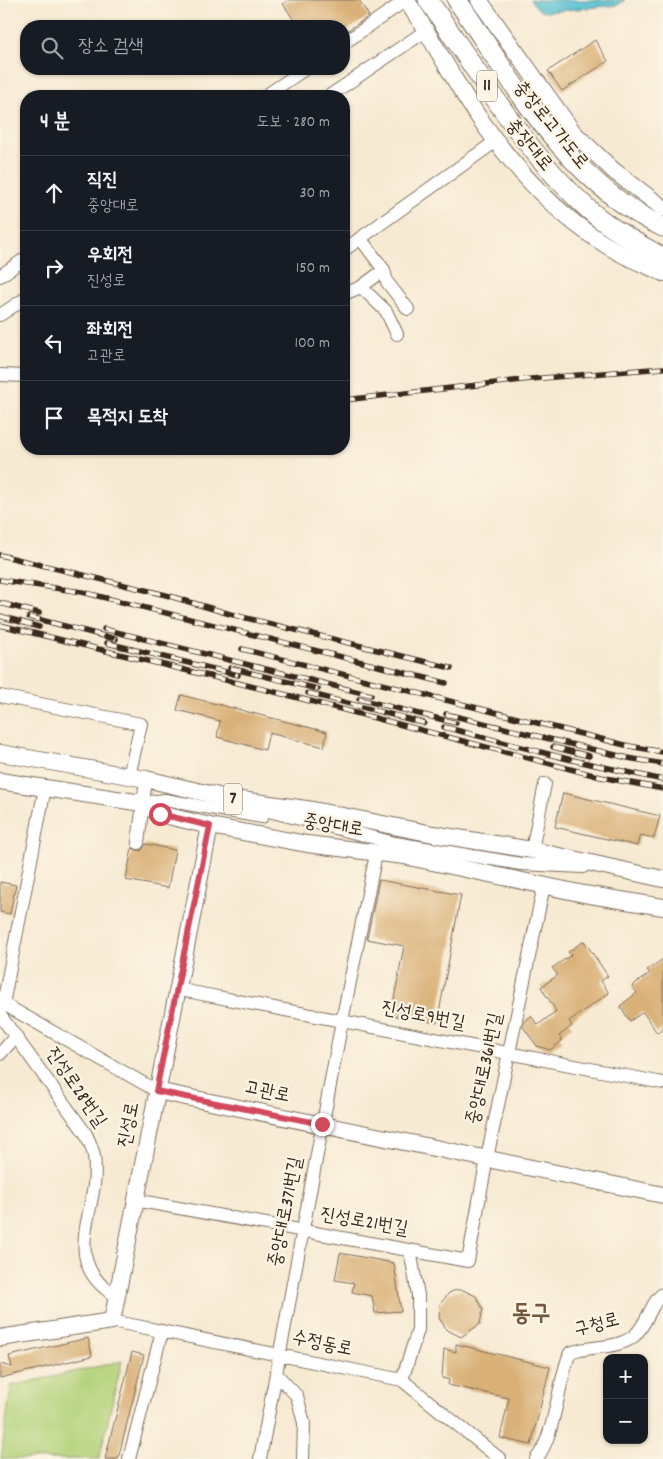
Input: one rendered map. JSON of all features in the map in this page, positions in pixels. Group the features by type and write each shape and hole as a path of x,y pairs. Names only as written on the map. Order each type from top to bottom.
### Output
{"highway":[{"name":"충장로고가도로","path":"428,0 520,134 638,216 663,227"},
{"name":"충장로고가도로","path":"443,0 527,121 560,163"},
{"name":"충장로고가도로","path":"457,0 539,118 560,163 588,209 632,240 663,258"}],"main road":[{"name":"충장대로","path":"406,0 427,30 479,118 513,163 546,199 582,228 618,252 663,273"},
{"path":"479,0 573,132 614,171 663,208"},
{"name":"중앙대로","path":"0,753 146,779 227,798 313,810 433,834 532,850 663,879"},
{"name":"중앙대로","path":"0,781 142,803 160,814 210,826 376,854 404,856 663,907"},
{"name":"진성로","path":"112,1321 176,989 210,826"},
{"name":"고관로","path":"156,1091 663,1195"},
{"path":"0,1338 112,1321"}],"street":[{"path":"350,39 406,0"},
{"path":"338,90 427,30"},
{"path":"274,90 296,75"},
{"path":"350,246 496,140"},
{"path":"360,238 384,270 387,282 408,309"},
{"path":"0,276 20,262"},
{"path":"350,291 384,270"},
{"path":"361,286 386,311 397,334"},
{"path":"0,315 20,302"},
{"path":"0,375 20,376"},
{"path":"0,696 141,724 129,776"},
{"path":"138,843 146,779"},
{"path":"532,850 545,784"},
{"path":"1,1007 44,788"},
{"path":"227,798 268,812 394,843 521,864 615,868"},
{"path":"142,803 165,800 276,820 319,830 404,856"},
{"name":"중앙대로371번길","path":"260,1459 322,1124 376,854"},
{"name":"중앙대로361번길","path":"468,1261 487,1158 544,885"},
{"name":"진성로9번길","path":"176,989 663,1083"},
{"name":"진성로28번길","path":"1,1007 16,1036 86,1134 94,1154 95,1174 84,1248 86,1265 94,1280 116,1297"},
{"name":"고관로","path":"1,1007 156,1091"},
{"path":"0,1054 16,1036"},
{"name":"진성로21번길","path":"136,1200 468,1261"},
{"path":"402,1380 418,1330 418,1295 410,1250"},
{"name":"구청로","path":"536,1459 551,1425 564,1367 570,1353 582,1348 624,1342 635,1335 648,1321 653,1306 663,1294"},
{"name":"수정동로","path":"112,1321 402,1380 500,1459"},
{"path":"129,1459 162,1331"},
{"path":"276,1374 297,1396 304,1423 303,1459"}],"green space":[{"path":"122,1361 99,1459 1,1459 11,1386"}],"water":[{"path":"530,0 625,0 618,5 547,12 540,11"}],"building":[{"path":"289,0 359,0 369,16 350,29 350,20 294,20 283,4"},
{"path":"595,40 608,61 562,91 548,71"},
{"path":"181,695 327,732 324,747 269,733 265,750 217,737 220,721 177,710"},
{"path":"563,793 660,816 654,838 640,835 637,846 555,827"},
{"path":"146,844 175,850 168,888 126,880 132,848 141,851"},
{"path":"379,880 461,895 437,1023 391,1015 404,946 367,939"},
{"path":"0,882 16,885 10,914 0,912"},
{"path":"584,941 608,976 601,981 609,993 569,1021 572,1026 559,1036 562,1041 550,1050 537,1046 523,1027 524,1022 531,1016 538,1025 556,1011 541,987 558,975 552,968 571,955 568,952"},
{"path":"663,959 663,1029 657,1033 643,1012 630,1021 620,1006 637,993 632,986 650,973 647,970"},
{"path":"340,1253 394,1263 401,1311 375,1313 372,1296 352,1292 354,1283 335,1280"},
{"path":"463,1290 476,1296 483,1309 480,1324 461,1337 447,1330 439,1318 440,1304 449,1293"},
{"path":"88,1338 92,1356 0,1378 0,1364 12,1367 9,1356"},
{"path":"456,1344 550,1367 531,1445 500,1438 509,1398 448,1385 449,1380 442,1378 444,1349 456,1352"},
{"path":"132,1352 144,1355 118,1459 105,1459"}],"railway":[{"path":"350,399 531,379 663,368"},
{"path":"0,555 166,595 230,614 451,668"},
{"path":"0,580 82,592 446,683"},
{"path":"0,603 39,613"},
{"path":"0,616 39,627"},
{"path":"29,617 116,639"},
{"path":"0,625 287,695 601,777 663,789"},
{"path":"104,629 371,695"},
{"path":"107,643 238,675"},
{"path":"242,649 629,746 663,752"},
{"path":"230,668 318,689"},
{"path":"308,693 424,723"},
{"path":"359,699 456,723"},
{"path":"446,714 628,758 663,764"},
{"path":"444,727 568,759 663,780"},
{"path":"553,747 589,756"}],"district":[{"name":"동구","path":"531,1315"}],"route":[{"path":"160,814 210,826 156,1091 322,1124"}]}
